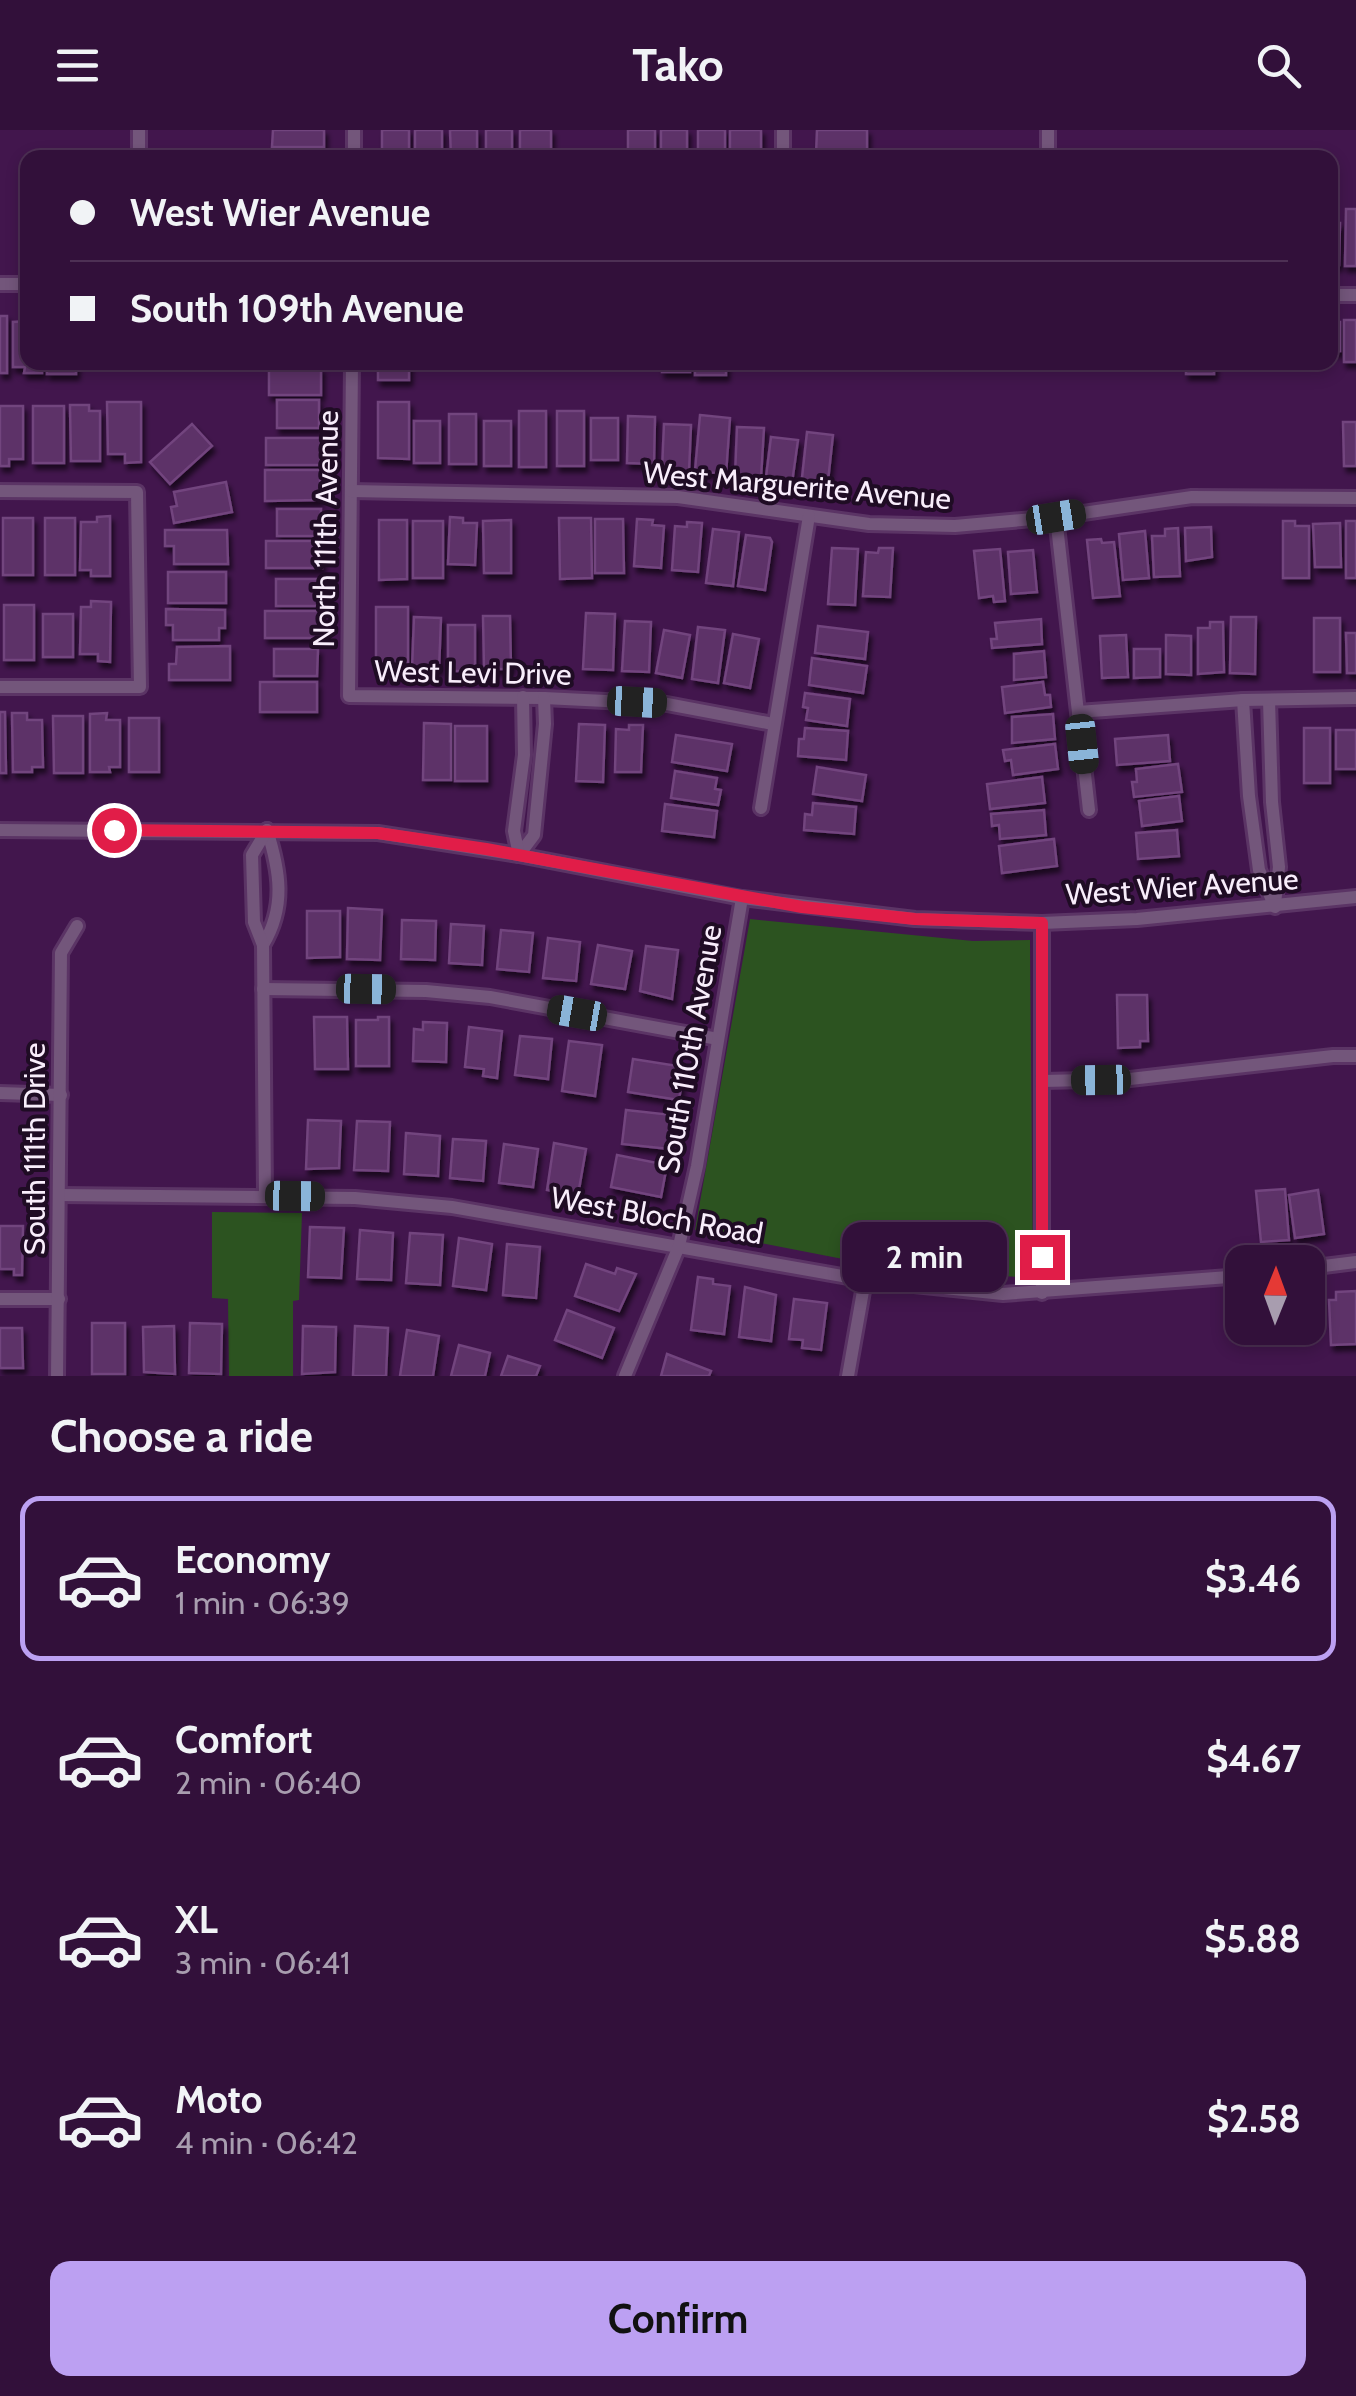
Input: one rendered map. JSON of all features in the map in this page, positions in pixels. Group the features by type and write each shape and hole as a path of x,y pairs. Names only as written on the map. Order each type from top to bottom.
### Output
{"street":[{"name":"North 111th Avenue","path":"349,696 352,370"},
{"name":"West Marguerite Avenue","path":"351,490 678,497 870,524 954,526 1056,517 1192,497 1356,498"},
{"path":"0,491 138,492 140,687 0,687"},
{"path":"761,808 809,516"},
{"path":"1056,517 1089,810"},
{"name":"West Levi Drive","path":"349,696 523,697 668,704 773,724"},
{"path":"519,855 514,831 524,755 523,697"},
{"path":"519,855 534,835 544,698"},
{"path":"1078,712 1244,700 1356,698"},
{"path":"1244,700 1249,796 1259,870 1275,907"},
{"path":"1270,700 1272,802 1279,867 1275,907"},
{"name":"West Wier Avenue","path":"0,830 378,833 519,855 742,898 855,914 1042,923 1275,907 1356,897"},
{"path":"263,945 277,921 278,862 267,830"},
{"path":"265,1196 263,945 254,922 252,855 267,830"},
{"name":"South 110th Avenue","path":"626,1376 678,1246 697,1166 742,898"},
{"path":"1042,923 1042,1292"},
{"name":"South 111th Drive","path":"57,1376 61,954 77,926"},
{"path":"263,990 381,989 474,996 718,1038"},
{"path":"1043,1080 1130,1079 1356,1056"},
{"path":"0,1092 60,1095"},
{"name":"West Bloch Road","path":"60,1195 355,1198 452,1207 865,1280 970,1292 1042,1292 1225,1277"},
{"path":"1325,1266 1356,1262"},
{"path":"848,1376 865,1280"},
{"path":"0,1299 58,1299"}],"green space":[{"path":"750,919 973,941 1030,940 1033,1278 848,1260 695,1230"},
{"path":"212,1212 302,1213 299,1300 293,1301 293,1376 229,1376 228,1299 212,1298"}],"building":[{"path":"273,130 324,130 324,147 272,147"},
{"path":"382,130 409,130 409,150 382,150"},
{"path":"415,130 442,130 442,150 415,150"},
{"path":"450,130 477,130 477,150 451,150"},
{"path":"486,130 512,130 512,150 486,150"},
{"path":"520,130 551,130 551,150 520,150"},
{"path":"628,130 655,130 655,150 628,150"},
{"path":"661,130 687,130 687,150 661,150"},
{"path":"698,130 725,130 725,150 698,150"},
{"path":"730,130 761,130 761,150 730,150"},
{"path":"817,130 867,130 867,150 816,150"},
{"path":"1346,209 1356,209 1356,266 1345,266"},
{"path":"1338,223 1340,223 1339,265"},
{"path":"0,316 7,316 7,373 0,373"},
{"path":"1344,320 1356,320 1356,362 1344,362"},
{"path":"13,322 20,322 20,367 13,367"},
{"path":"47,370 76,370 76,374 47,374"},
{"path":"269,370 321,370 321,395 269,395"},
{"path":"378,370 409,370 409,380 378,380"},
{"path":"695,370 726,370 726,375 695,375"},
{"path":"1186,370 1214,370 1214,374 1186,374"},
{"path":"277,400 319,400 319,428 277,428"},
{"path":"107,402 141,402 141,462 125,463 125,454 108,454"},
{"path":"378,402 409,402 409,459 378,458"},
{"path":"70,405 89,405 89,411 100,411 100,461 71,461"},
{"path":"0,406 23,406 23,459 9,459 9,466 0,466"},
{"path":"33,406 64,406 64,463 33,463"},
{"path":"519,411 546,411 546,467 519,467"},
{"path":"557,411 584,411 584,466 557,466"},
{"path":"449,414 476,414 476,464 449,464"},
{"path":"700,415 730,418 726,474 695,471"},
{"path":"628,416 655,417 654,464 627,463"},
{"path":"591,418 618,418 618,460 591,460"},
{"path":"414,421 440,421 440,463 414,463"},
{"path":"484,421 511,421 511,466 484,466"},
{"path":"1343,422 1356,422 1356,466 1344,466"},
{"path":"192,424 212,446 170,484 150,462"},
{"path":"664,424 691,425 689,472 662,470"},
{"path":"737,427 764,428 761,478 735,476"},
{"path":"807,432 833,435 827,490 801,487"},
{"path":"771,437 798,440 792,483 780,482 779,487 765,485"},
{"path":"266,438 324,438 320,465 266,465"},
{"path":"265,470 320,470 320,500 265,501"},
{"path":"226,482 232,512 174,523 174,492"},
{"path":"277,509 321,509 320,536 277,536"},
{"path":"110,516 110,576 91,576 91,570 80,570 81,522 97,522 97,517"},
{"path":"450,517 463,518 463,523 477,523 475,565 448,564"},
{"path":"3,518 33,518 33,575 3,575"},
{"path":"45,518 75,518 75,575 45,575"},
{"path":"559,518 591,518 592,578 560,579"},
{"path":"595,519 623,519 624,573 595,573"},
{"path":"637,519 653,520 652,525 664,526 661,568 634,566"},
{"path":"379,520 407,520 407,579 379,580"},
{"path":"511,520 511,573 484,573 483,521"},
{"path":"413,521 443,521 443,578 413,578"},
{"path":"1283,521 1309,526 1309,578 1283,578"},
{"path":"1346,521 1356,521 1356,578 1346,578"},
{"path":"687,522 702,523 698,572 672,570 675,526 687,527"},
{"path":"1340,523 1341,567 1315,567 1313,524"},
{"path":"1211,527 1212,557 1186,561 1185,528"},
{"path":"1178,528 1180,576 1154,577 1152,536 1165,536 1165,529"},
{"path":"713,529 739,532 733,586 706,583"},
{"path":"165,530 227,530 228,564 174,564 174,546 165,546"},
{"path":"1145,531 1149,578 1123,580 1119,534"},
{"path":"746,535 770,538 772,542 765,590 738,586"},
{"path":"1101,539 1102,543 1114,542 1120,596 1093,598 1087,540"},
{"path":"266,541 322,541 322,568 266,568"},
{"path":"832,548 858,549 855,605 828,604"},
{"path":"879,548 893,548 890,597 863,596 866,552 878,553"},
{"path":"1000,549 1005,601 994,602 993,596 979,598 974,551"},
{"path":"1033,550 1037,592 1011,594 1008,552"},
{"path":"168,572 226,572 226,603 168,603"},
{"path":"276,579 321,579 321,606 276,606"},
{"path":"91,601 111,602 110,662 98,661 98,654 80,654 81,607 91,607"},
{"path":"4,605 34,605 34,660 4,660"},
{"path":"376,607 408,607 408,662 376,662"},
{"path":"166,609 225,610 225,628 219,628 219,640 173,640 173,625 166,625"},
{"path":"265,611 321,611 321,638 265,638"},
{"path":"586,613 615,614 613,670 583,669"},
{"path":"43,614 73,614 73,657 43,657"},
{"path":"483,616 510,616 511,669 484,669"},
{"path":"414,617 441,618 439,670 412,669"},
{"path":"1231,617 1256,617 1255,674 1230,673"},
{"path":"1314,618 1340,618 1340,672 1314,672"},
{"path":"1041,619 1042,644 992,648 991,639 997,639 995,623"},
{"path":"625,621 651,622 649,672 622,671"},
{"path":"1210,622 1223,622 1224,672 1198,674 1198,628 1210,628"},
{"path":"448,625 475,625 475,671 448,671"},
{"path":"818,626 868,632 865,659 815,653"},
{"path":"698,627 725,630 718,683 692,679"},
{"path":"664,630 690,635 682,678 656,673"},
{"path":"1346,633 1356,633 1356,673 1347,673"},
{"path":"733,634 759,639 750,688 724,683"},
{"path":"1126,635 1128,677 1102,678 1100,636"},
{"path":"1166,635 1191,636 1191,675 1166,674"},
{"path":"230,646 230,680 169,680 169,664 176,664 177,647"},
{"path":"274,649 318,649 317,676 274,676"},
{"path":"1134,649 1160,649 1160,677 1134,678"},
{"path":"1044,651 1046,677 1014,680 1014,654"},
{"path":"812,658 867,666 863,693 809,685"},
{"path":"260,682 317,682 317,712 260,712"},
{"path":"1043,682 1051,707 1005,713 1002,687"},
{"path":"805,693 850,699 847,726 806,720"},
{"path":"0,712 5,712 6,773 0,773"},
{"path":"12,713 27,713 27,720 42,720 43,767 32,767 32,772 13,772"},
{"path":"107,713 106,720 120,720 120,767 109,767 110,772 90,772 90,714"},
{"path":"1053,714 1055,739 1012,743 1012,717"},
{"path":"53,716 83,716 83,773 54,773"},
{"path":"129,718 159,718 159,772 129,772"},
{"path":"424,723 451,724 451,780 423,780"},
{"path":"579,724 605,725 603,782 576,781"},
{"path":"629,725 643,725 641,772 615,772 616,729 629,730"},
{"path":"455,726 487,726 487,781 455,781"},
{"path":"805,728 848,731 846,760 798,756 799,739 804,739"},
{"path":"1304,728 1330,728 1330,783 1304,783"},
{"path":"1336,730 1356,730 1356,769 1336,769"},
{"path":"676,735 732,744 727,771 672,762"},
{"path":"1168,735 1170,761 1117,765 1115,739"},
{"path":"1055,744 1058,769 1013,775 1011,760 1005,761 1003,750"},
{"path":"1178,764 1182,792 1134,797 1132,782 1137,782 1136,769"},
{"path":"817,767 866,775 862,801 813,794"},
{"path":"675,771 717,778 715,789 721,790 718,805 671,798"},
{"path":"1042,777 1045,803 990,809 987,784"},
{"path":"1179,796 1182,821 1142,826 1139,801"},
{"path":"813,803 856,807 854,834 804,830 805,814 812,815"},
{"path":"665,804 717,811 714,837 662,831"},
{"path":"1044,810 1046,835 1000,839 999,825 992,826 991,814"},
{"path":"1177,830 1179,856 1138,859 1136,833"},
{"path":"1054,839 1057,866 1002,873 999,846"},
{"path":"348,908 382,910 380,960 347,959"},
{"path":"307,911 340,911 340,957 307,958"},
{"path":"402,920 436,921 435,960 401,959"},
{"path":"451,924 484,926 482,965 449,963"},
{"path":"501,930 533,933 529,972 497,969"},
{"path":"548,938 580,942 576,981 543,978"},
{"path":"598,945 632,951 625,989 591,984"},
{"path":"646,946 678,950 672,999 640,991"},
{"path":"1117,995 1147,995 1148,1041 1140,1041 1140,1047 1118,1048"},
{"path":"314,1017 347,1017 348,1069 315,1069"},
{"path":"389,1017 389,1066 356,1066 356,1020"},
{"path":"423,1022 447,1023 446,1062 413,1061 414,1029 423,1030"},
{"path":"469,1027 502,1031 497,1078 483,1076 484,1069 465,1067"},
{"path":"520,1036 552,1039 548,1079 515,1075"},
{"path":"569,1041 602,1045 595,1096 562,1091"},
{"path":"633,1059 684,1067 679,1100 628,1092"},
{"path":"626,1110 672,1115 670,1149 622,1144"},
{"path":"308,1120 341,1121 339,1168 306,1169"},
{"path":"357,1121 390,1122 388,1171 354,1170"},
{"path":"406,1133 440,1136 438,1176 404,1174"},
{"path":"453,1139 486,1141 483,1181 450,1178"},
{"path":"554,1143 586,1149 578,1195 547,1190"},
{"path":"504,1144 538,1149 533,1187 499,1183"},
{"path":"617,1155 667,1165 661,1197 611,1187"},
{"path":"1285,1189 1289,1240 1261,1242 1256,1191"},
{"path":"1318,1190 1324,1234 1295,1238 1289,1195"},
{"path":"0,1226 23,1226 22,1275 14,1275 14,1269 0,1269"},
{"path":"310,1227 344,1228 341,1278 308,1277"},
{"path":"360,1230 393,1233 391,1280 357,1279"},
{"path":"410,1233 443,1235 440,1285 406,1283"},
{"path":"459,1238 492,1244 486,1290 453,1286"},
{"path":"507,1244 540,1247 536,1298 503,1295"},
{"path":"586,1264 615,1274 617,1268 636,1274 619,1311 575,1296"},
{"path":"698,1277 730,1286 724,1334 691,1330"},
{"path":"745,1287 776,1295 771,1341 739,1337"},
{"path":"1356,1291 1356,1344 1331,1345 1329,1300 1336,1300 1336,1292"},
{"path":"794,1299 827,1303 821,1350 802,1348 803,1340 789,1339"},
{"path":"567,1310 614,1328 602,1358 555,1340"},
{"path":"92,1323 125,1323 125,1374 92,1374"},
{"path":"190,1323 222,1324 221,1374 189,1373"},
{"path":"174,1326 175,1374 144,1372 143,1327"},
{"path":"303,1326 336,1327 335,1372 302,1374"},
{"path":"355,1326 388,1328 386,1376 353,1376"},
{"path":"0,1328 22,1328 23,1368 0,1368"},
{"path":"407,1330 439,1336 433,1376 400,1376"},
{"path":"459,1345 490,1353 485,1376 451,1376"},
{"path":"667,1354 711,1371 709,1376 661,1376"},
{"path":"508,1356 540,1366 536,1376 501,1376"}],"route":[{"path":"114,830 378,833 802,907 915,919 1042,923 1042,1257"}]}
